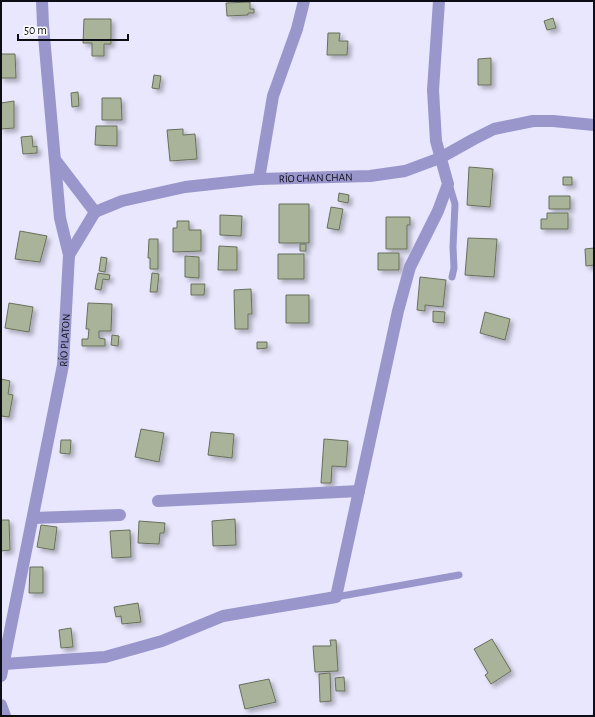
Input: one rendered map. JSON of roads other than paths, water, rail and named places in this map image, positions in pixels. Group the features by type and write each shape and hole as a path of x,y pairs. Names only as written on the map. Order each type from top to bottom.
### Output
{"street":[{"name":"RÍO PLATON","path":"2,670 63,365 69,255 60,218 42,1"},
{"path":"259,179 273,96 297,29 304,1"},
{"path":"2,670 105,657 162,641 224,616 336,597 398,311 410,267 438,211 448,184 436,141 434,90 439,1"},
{"name":"RÍO CHAN CHAN","path":"95,212 122,201 185,187 259,179 370,176 406,171 440,158 494,129 533,120 594,125"},
{"path":"56,160 95,212 69,255"},
{"path":"158,501 359,491"},
{"path":"33,518 120,515"},
{"path":"1,704 6,716"}],"lane":[{"path":"448,184 455,204 453,247 454,268 452,277"},
{"path":"336,597 459,575"}]}
